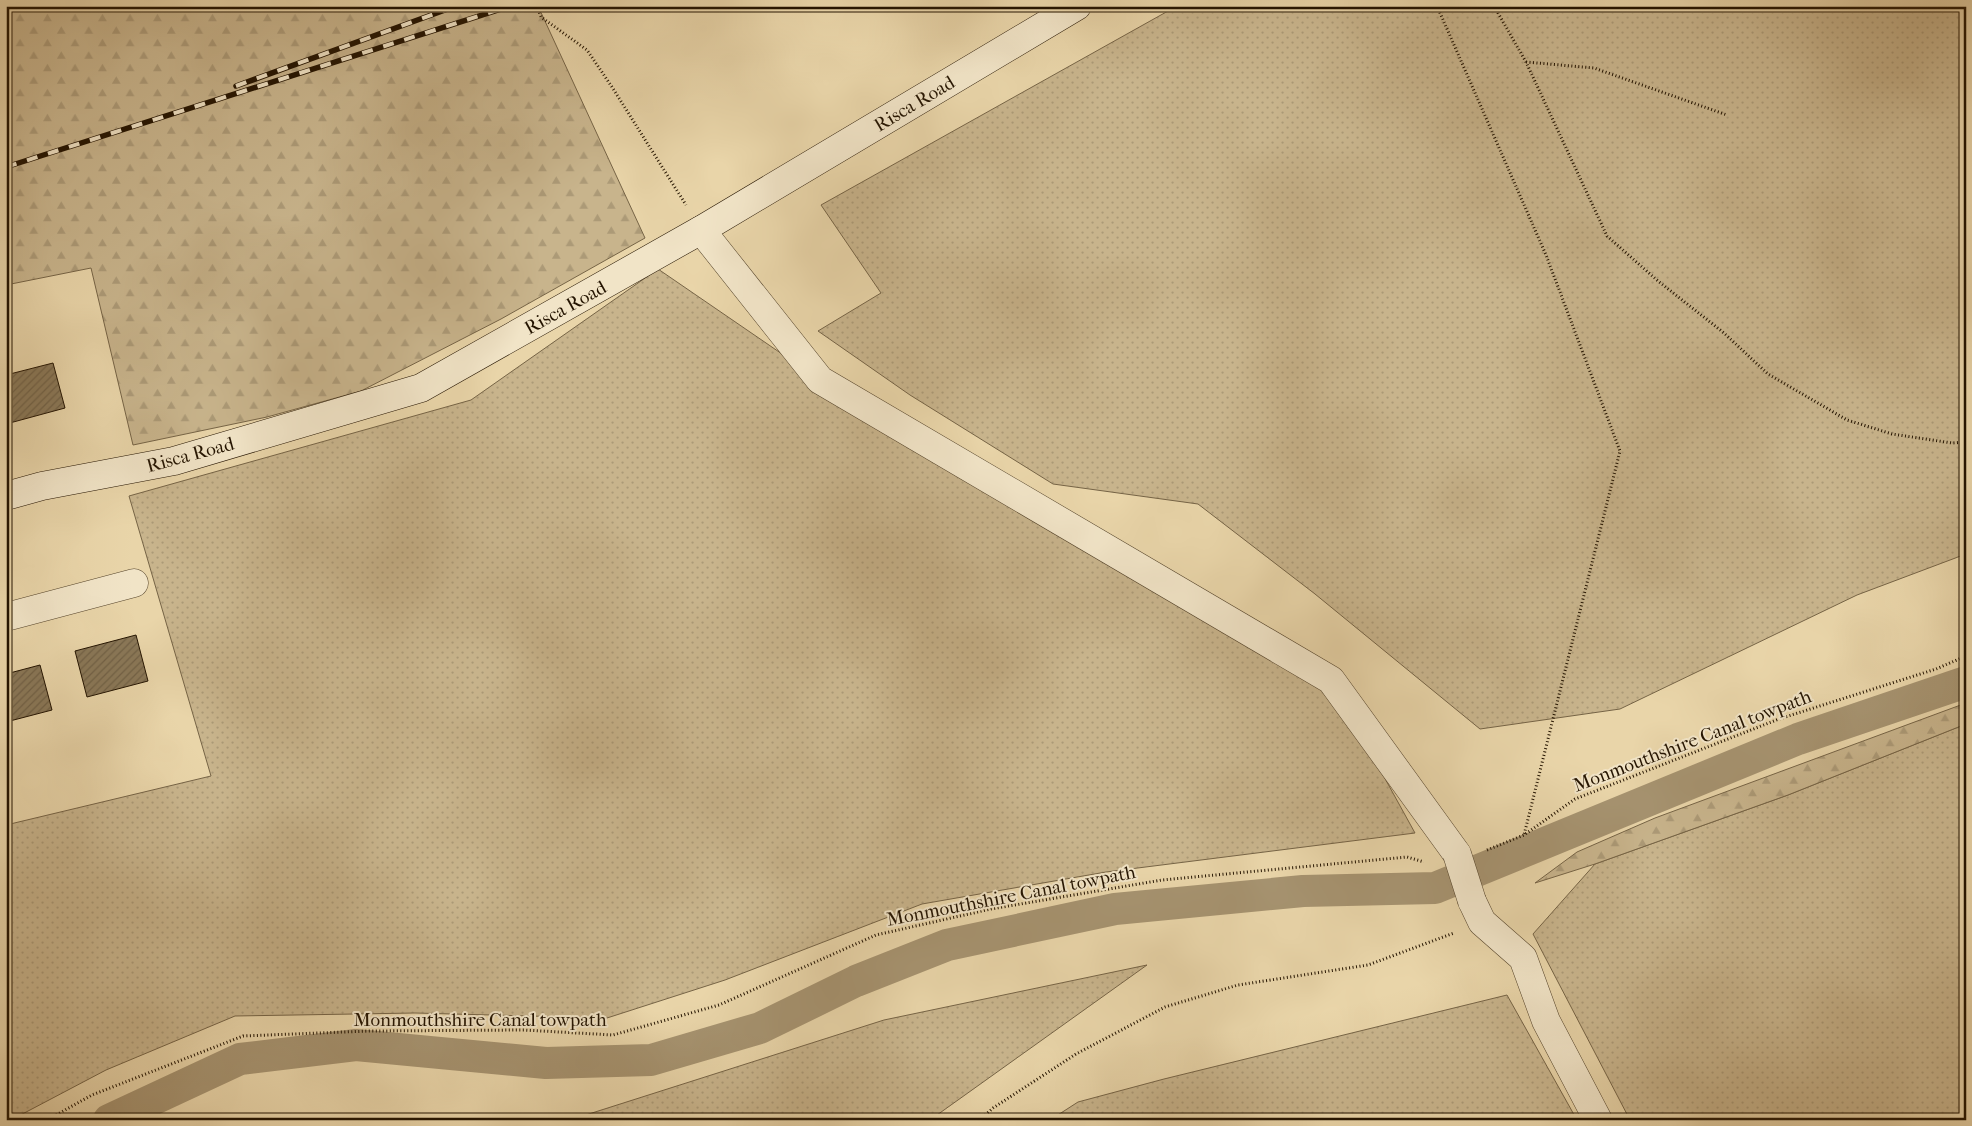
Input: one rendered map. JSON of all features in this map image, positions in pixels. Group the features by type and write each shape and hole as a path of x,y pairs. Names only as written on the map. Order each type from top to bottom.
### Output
{"street":[{"name":"Risca Road","path":"6,496 42,486 174,461 422,388 701,230 1077,6"},
{"path":"701,230 820,380 1330,680 1469,853 1477,912 1523,958 1546,1021 1598,1120"},
{"path":"6,617 134,583"}],"path":[{"path":"537,6 541,17 587,50 701,230"},
{"path":"1437,6 1546,255 1620,451 1524,835"},
{"path":"1496,6 1498,13 1526,62 1607,236 1724,333 1768,374 1847,420 1892,434 1952,443 1966,442"},
{"path":"1526,62 1594,68 1727,115"},
{"name":"Monmouthshire Canal towpath","path":"1469,853 1524,835 1574,798 1780,719 1936,669 1966,656"},
{"name":"Monmouthshire Canal towpath","path":"47,1120 92,1095 243,1036 369,1031 524,1030 613,1035 720,1005 876,935 991,909 1162,880 1408,857 1426,862"},
{"path":"980,1120 993,1108 1076,1054 1165,1007 1238,985 1368,965 1477,912"}],"green space":[{"path":"6,6 538,6 645,238 501,319 361,391 267,417 133,445 91,268 6,285"},
{"path":"1177,6 1966,6 1966,554 1857,595 1620,709 1480,729 1315,594 1198,504 1053,484 910,395 818,331 881,293 821,205"},
{"path":"658,269 820,380 1329,677 1415,833 1106,872 922,904 725,980 607,1018 415,1013 235,1016 106,1070 11,1120 6,1120 6,825 211,776 129,496 471,400"},
{"path":"1966,703 1966,724 1788,795 1595,864 1535,883 1577,852 1655,818"},
{"path":"1966,724 1966,1120 1630,1120 1533,934 1595,864 1788,795"},
{"path":"1147,965 930,1120 570,1120 884,1020"},
{"path":"1507,995 1577,1120 1050,1120 1078,1102 1164,1079"}],"building":[{"path":"53,363 65,408 6,424 6,375"},
{"path":"136,635 148,681 87,697 75,651"},
{"path":"40,665 52,710 6,722 6,674"}],"waterway":[{"path":"109,1120 240,1059 356,1045 546,1063 651,1060 760,1028 856,981 947,945 1115,909 1303,891 1435,888 1798,739 1966,682"}],"railway":[{"path":"236,86 456,6"},
{"path":"6,167 510,6"}]}
